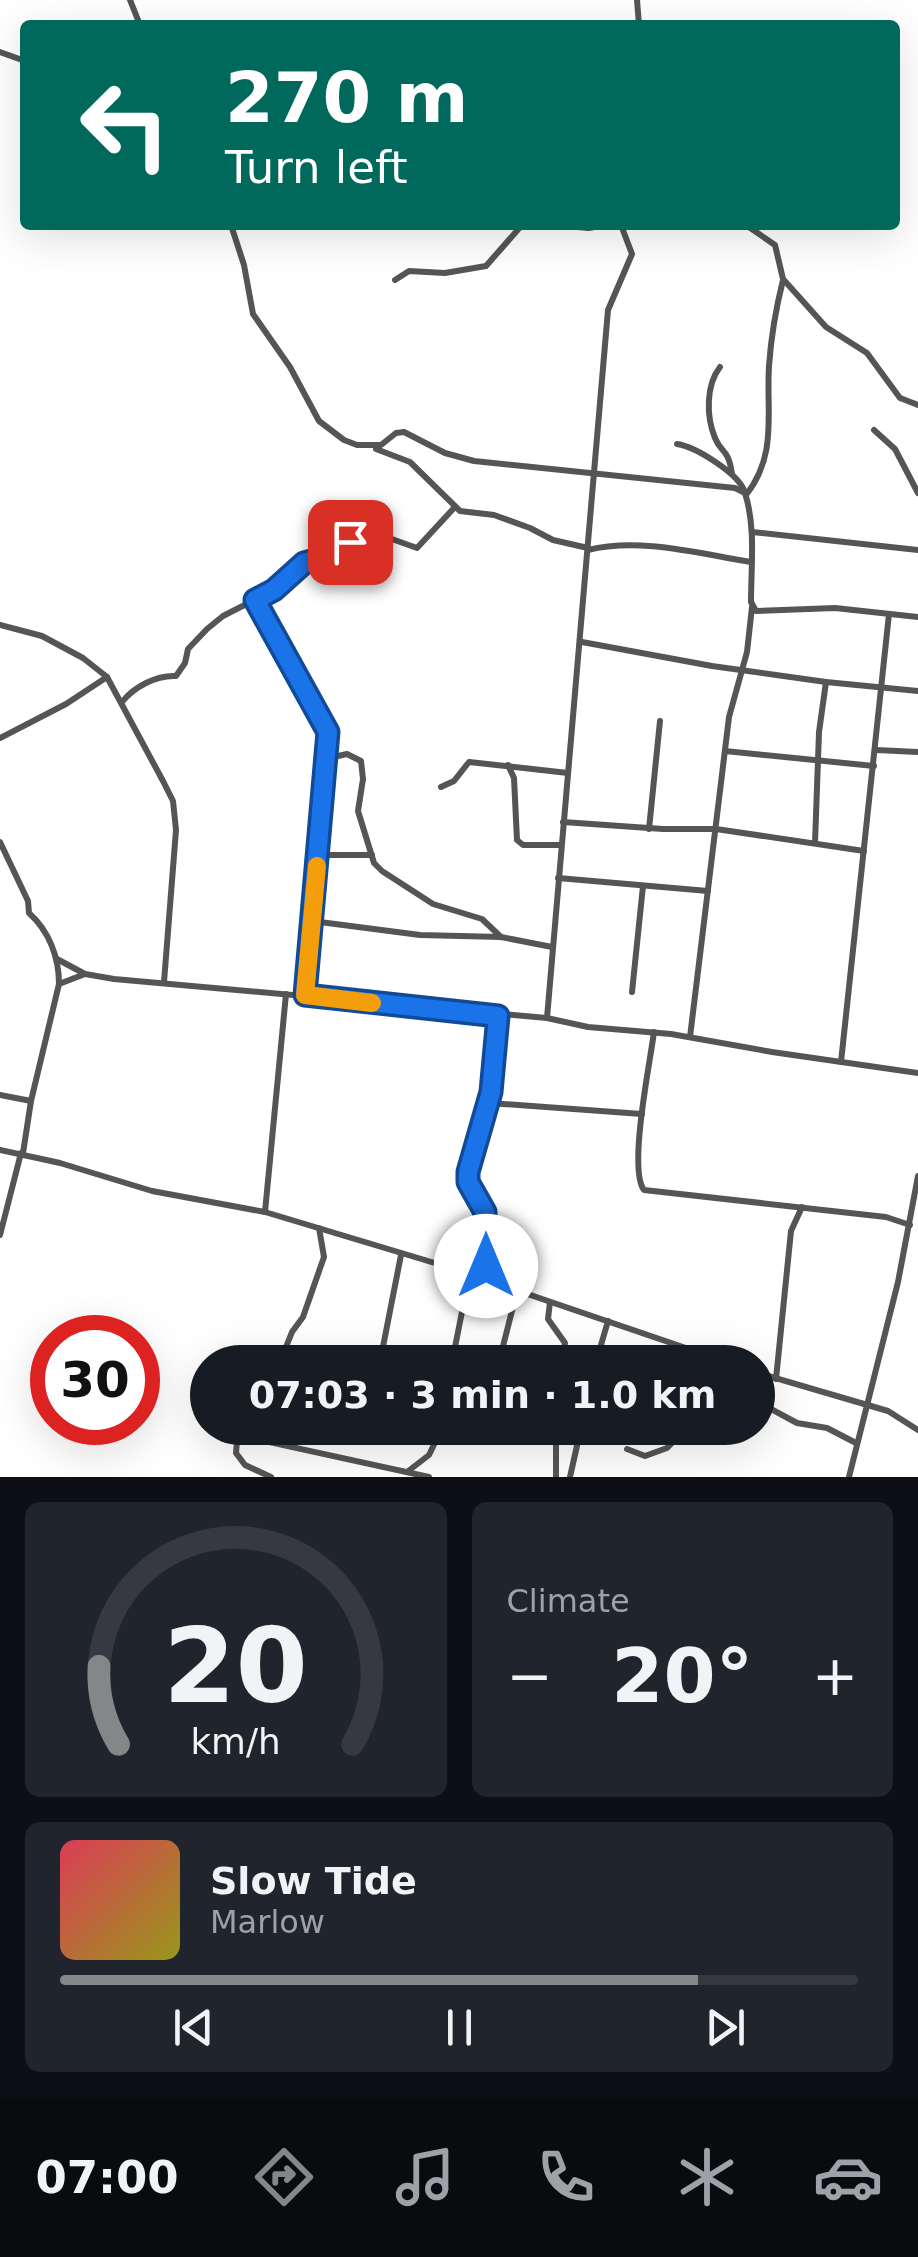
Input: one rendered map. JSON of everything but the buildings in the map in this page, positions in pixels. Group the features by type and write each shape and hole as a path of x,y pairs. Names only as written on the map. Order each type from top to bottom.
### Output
{"street":[{"path":"233,230 253,314 328,430 344,440 410,462 454,508 470,515 494,514 552,540 588,549 664,548 751,562"},
{"path":"394,280 409,271 459,272 486,266 518,230"},
{"path":"547,1018 608,310 632,254 623,230"},
{"path":"745,494 759,476 771,426 769,370 783,279 775,245 753,230"},
{"path":"783,279 835,335 867,353 900,398 918,405"},
{"path":"720,367 709,382 708,396 716,439 730,456 732,474"},
{"path":"874,430 895,449 918,492"},
{"path":"369,446 381,446 396,432 404,432 433,448 474,461 735,488 745,494"},
{"path":"677,444 687,446 740,481 752,532 752,607 743,670 729,717 690,1037"},
{"path":"122,702 155,679 176,676 193,641 223,616 274,590 304,563 350,542 374,546 388,538 418,548 454,508"},
{"path":"752,532 918,550"},
{"path":"255,600 328,732 305,995"},
{"path":"752,607 762,612 814,608 918,618"},
{"path":"841,1062 889,614"},
{"path":"0,626 42,636 83,658 107,677 168,791 175,817 176,854 164,982"},
{"path":"582,642 826,682 918,690"},
{"path":"0,738 107,677"},
{"path":"815,842 826,682"},
{"path":"649,828 660,722"},
{"path":"876,750 918,752"},
{"path":"726,752 874,766"},
{"path":"328,758 347,754 361,761 364,779 358,811 372,856 382,871 433,904 476,916 500,937"},
{"path":"441,787 454,781 466,762 568,773"},
{"path":"507,765 514,778 517,840 523,845 561,845"},
{"path":"563,822 716,830 864,851"},
{"path":"0,842 28,901 29,913 42,925 57,959 59,984 0,1235"},
{"path":"318,855 372,856"},
{"path":"558,878 708,891"},
{"path":"632,992 643,886"},
{"path":"312,921 436,936 500,937 552,946"},
{"path":"57,959 85,974 547,1018 918,1073"},
{"path":"59,984 85,974"},
{"path":"265,1212 286,994"},
{"path":"488,1280 485,1212 468,1182 468,1172 488,1103 498,1016"},
{"path":"654,1032 637,1180 644,1190 886,1217 910,1225"},
{"path":"0,1096 31,1101"},
{"path":"488,1103 642,1114"},
{"path":"0,1150 152,1191 265,1212 488,1280 679,1345"},
{"path":"849,1477 910,1225 918,1176"},
{"path":"802,1207 792,1231 776,1379 902,1417 918,1430"},
{"path":"287,1345 303,1318 324,1257 319,1228"},
{"path":"383,1345 401,1255"},
{"path":"455,1345 465,1297 478,1278"},
{"path":"503,1345 517,1291"},
{"path":"550,1302 548,1319 565,1345"},
{"path":"601,1345 608,1320"},
{"path":"775,1411 797,1423 827,1428 856,1443"},
{"path":"235,1445 242,1463 271,1477"},
{"path":"296,1445 429,1477"},
{"path":"407,1472 429,1455 434,1445"},
{"path":"556,1445 556,1477"},
{"path":"570,1477 577,1445"},
{"path":"627,1448 645,1456 670,1445"}],"slow traffic":[{"path":"317,866 305,995 372,1003"}],"route":[{"path":"350,542 304,563 274,590 255,600 328,732 305,995 498,1016 491,1092 468,1172 468,1182 485,1212 486,1266"}]}
